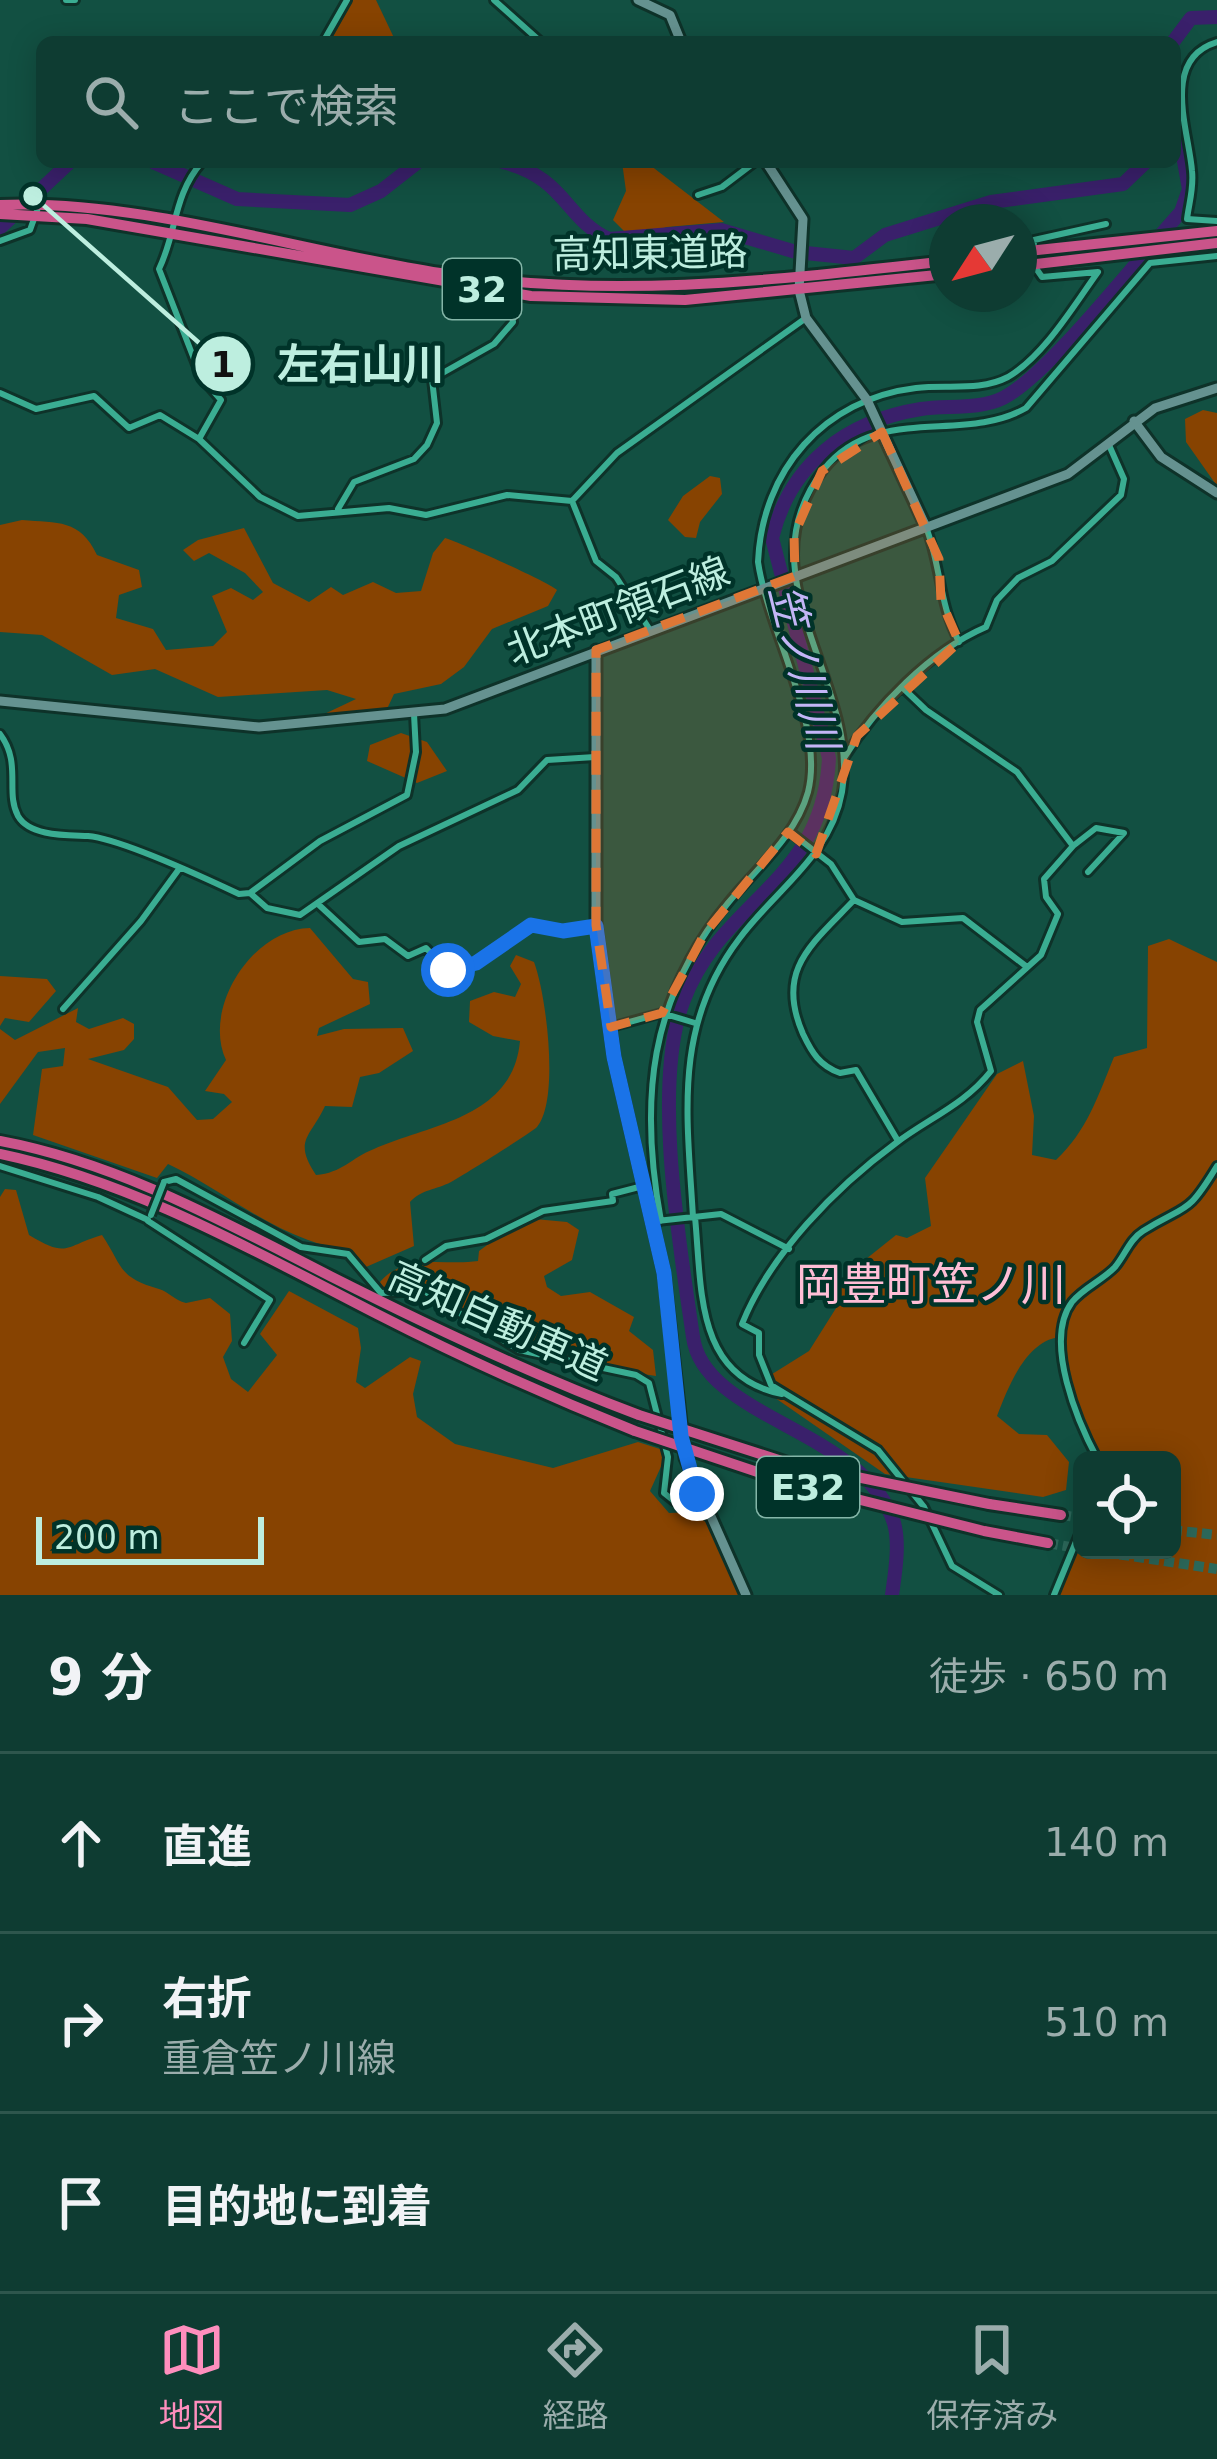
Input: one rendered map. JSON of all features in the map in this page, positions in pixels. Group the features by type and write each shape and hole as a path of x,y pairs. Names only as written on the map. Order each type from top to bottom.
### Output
{"highway":[{"name":"高知東道路","path":"3,208 172,229 529,285 645,289 929,275"},
{"name":"高知東道路","path":"172,229 509,293 685,300 929,263"},
{"path":"1037,256 1115,241 1212,237"},
{"path":"1037,258 1103,256 1212,237"},
{"name":"高知自動車道","path":"0,1141 124,1177 325,1280 380,1316 635,1431 825,1492 1048,1543"},
{"name":"高知自動車道","path":"0,1154 119,1190 504,1361 639,1415 788,1462 1061,1515"}],"main road":[{"path":"638,0 670,15 679,36"},
{"path":"770,168 803,219 799,284 806,318 866,399 926,527"},
{"name":"北本町領石線","path":"0,701 220,726 445,709 1068,474 1134,421 1171,401 1217,388"},
{"path":"1134,421 1161,457 1217,493"},
{"path":"596,650 596,926 610,1028 644,1186 660,1221 681,1436 697,1494 746,1595"}],"street":[{"path":"326,36 347,0"},
{"path":"494,0 534,36"},
{"path":"1181,94 1192,61 1205,45 1217,41"},
{"path":"1181,111 1193,176 1187,219 1217,221"},
{"path":"197,168 187,183 160,277 195,350 201,377 221,400 199,439"},
{"path":"698,195 722,187 747,168"},
{"path":"0,241 30,230 32,209"},
{"path":"1037,242 1041,236 1106,224"},
{"path":"788,1396 746,1383 714,1349 692,1218 685,1068 694,1022 716,972 740,936 813,852 838,808 843,758 794,577 794,535 822,471 851,446 882,431 1016,413 1045,392 1150,262 1217,256"},
{"path":"789,1249 722,1214 660,1221 652,1104 664,1013 705,933 790,833 808,792 810,748 765,588 759,536 775,484 812,435 866,399 923,387 976,386 1011,375 1098,272 1042,277 1037,271"},
{"path":"338,509 354,482 421,453 436,423 432,379 456,360 494,344 513,322 509,293"},
{"path":"572,501 617,453 806,318"},
{"path":"0,393 36,409 94,396 129,428 160,415 199,439 260,497 308,518 338,509 389,508 426,515 492,496 572,501"},
{"path":"843,758 872,716 959,642 986,627 997,600 1018,578 1052,561 1121,495 1124,479 1109,445"},
{"path":"572,501 596,561 616,577 650,630"},
{"path":"926,527 939,559 944,613 959,642"},
{"path":"903,688 926,710 1017,772 1073,846"},
{"path":"0,734 16,771 16,807 25,823 57,835 100,838 239,894 250,893 320,841 406,795 416,752 414,714"},
{"path":"250,893 279,913 307,915 399,846 518,790 547,760 595,757"},
{"path":"999,1595 952,1566 925,1507 878,1450 771,1385 759,1355 759,1333 742,1324 762,1282 842,1190 898,1141 956,1106 991,1071 977,1022 980,1010 1045,948 1058,914 1046,897 1043,879 1096,828 1124,833 1088,872"},
{"path":"790,833 847,883 854,900 920,925 963,918 1027,967"},
{"path":"63,1009 141,921 179,869"},
{"path":"854,900 798,967 790,1004 818,1060 840,1073 856,1070 898,1141"},
{"path":"319,905 359,942 385,939 408,956 426,949 448,970 476,963 531,925 563,931 596,926"},
{"path":"610,1028 664,1013 694,1022"},
{"path":"0,1166 149,1218 270,1300 244,1343"},
{"path":"1093,1451 1069,1381 1062,1343 1065,1314 1074,1299 1111,1271 1143,1231 1185,1211 1217,1166"},
{"path":"149,1218 164,1183 176,1179 301,1246 348,1254 381,1292 424,1291 519,1350 636,1375 655,1390 668,1457 664,1493 674,1501 697,1494"},
{"path":"424,1260 446,1246 486,1239 543,1211 613,1201 612,1194 644,1186"},
{"path":"1205,1186 1217,1186"},
{"path":"1054,1595 1073,1549"}],"highlighted area":[{"path":"882,432 939,559 941,601 959,642 857,736 816,854 788,832 705,933 662,1013 611,1027 596,925 596,650 795,576 794,535 822,471"}],"shaded area":[{"path":"353,0 376,0 393,36 333,36"},
{"path":"623,168 654,168 724,222 667,227 631,238 613,220 626,191"},
{"path":"1203,410 1217,413 1217,486 1186,442 1185,419"},
{"path":"710,476 720,478 722,494 700,522 696,538 685,537 668,520 683,496"},
{"path":"22,520 67,525 83,535 97,555 139,570 142,587 119,595 116,618 153,629 166,650 213,646 227,632 212,596 231,588 253,600 263,592 245,573 209,553 194,561 183,550 198,540 244,528 273,583 309,602 331,587 343,595 373,582 396,593 421,591 433,553 445,538 557,590 548,606 492,629 464,667 441,684 394,694 387,709 318,717 356,699 327,690 218,697 155,669 112,675 42,635 0,632 0,525"},
{"path":"401,733 427,742 447,771 417,783 367,761 370,745"},
{"path":"310,928 353,979 368,982 370,1004 319,1028 317,1036 344,1029 403,1028 413,1051 379,1073 360,1077 352,1107 325,1106 305,1146 316,1175 466,1114 502,1087 514,1067 520,1041 493,1036 469,1022 470,1001 494,992 515,997 521,984 510,966 516,955 534,962 549,1046 544,1113 537,1127 523,1137 410,1202 414,1246 366,1267 347,1252 271,1223 168,1164 157,1178 33,1135 42,1069 63,1066 65,1048 38,1052 0,1104 0,1029 15,1040 78,1008 76,1022 89,1029 123,1018 134,1024 134,1039 124,1050 88,1059 168,1087 197,1120 213,1119 232,1102 224,1094 205,1091 226,1060 221,1018 237,975 269,942"},
{"path":"1169,939 1217,962 1217,1595 1054,1595 1073,1559 1181,1559 1181,1451 1094,1451 1070,1393 1059,1337 1027,1357 997,1416 1019,1434 1047,1435 1069,1462 1066,1490 1043,1497 885,1474 768,1393 769,1376 809,1351 838,1305 841,1279 896,1235 907,1238 931,1226 925,1178 997,1074 1023,1061 1034,1116 1032,1155 1056,1160 1067,1149 1091,1112 1114,1057 1147,1048 1148,946"},
{"path":"0,976 47,979 56,991 29,1022 5,1018 0,1026"},
{"path":"5,1189 16,1190 29,1235 52,1247 66,1248 102,1235 135,1280 186,1303 210,1298 230,1314 232,1341 223,1357 231,1379 248,1392 277,1355 260,1334 289,1291 358,1328 361,1348 356,1382 365,1388 410,1357 421,1361 413,1394 417,1417 455,1444 553,1468 638,1442 660,1449 664,1460 650,1491 669,1513 692,1512 711,1526 742,1595 0,1595 0,1197"},
{"path":"524,1218 567,1222 579,1230 572,1260 544,1276 547,1287 561,1296 590,1292 634,1317 629,1331 653,1350 656,1376 609,1369 569,1350 517,1345 421,1285 384,1289 380,1282 413,1263 478,1261 479,1251"}],"waterway":[{"name":"笠ノ川川","path":"1178,36 1191,18 1217,17"},
{"name":"笠ノ川川","path":"892,1595 896,1531 877,1491 820,1444 725,1387 704,1365 693,1337 682,1259 669,1122 674,1037 683,1002 721,937 790,863 809,835 823,801 829,758 772,538 792,488 825,450 846,436 894,415 994,402 1044,366 1181,212 1189,189 1181,144"},
{"path":"0,228 64,168"},
{"path":"167,168 237,199 350,205 381,191 410,168"},
{"path":"521,168 553,188 583,221 609,239 721,230 796,252 854,258 885,235 991,202 1123,184 1140,168"}],"tunnel":[{"path":"1061,1515 1073,1517"},
{"path":"1181,1531 1217,1535"},
{"path":"1048,1543 1073,1547"},
{"path":"1150,1559 1217,1569"}],"place":[{"name":"左右山川","path":"33,196"}],"district":[{"name":"岡豊町笠ノ川","path":"931,1284"}],"route":[{"path":"448,970 476,963 531,925 563,931 596,926 614,1057 664,1273 681,1436 697,1494"}]}
